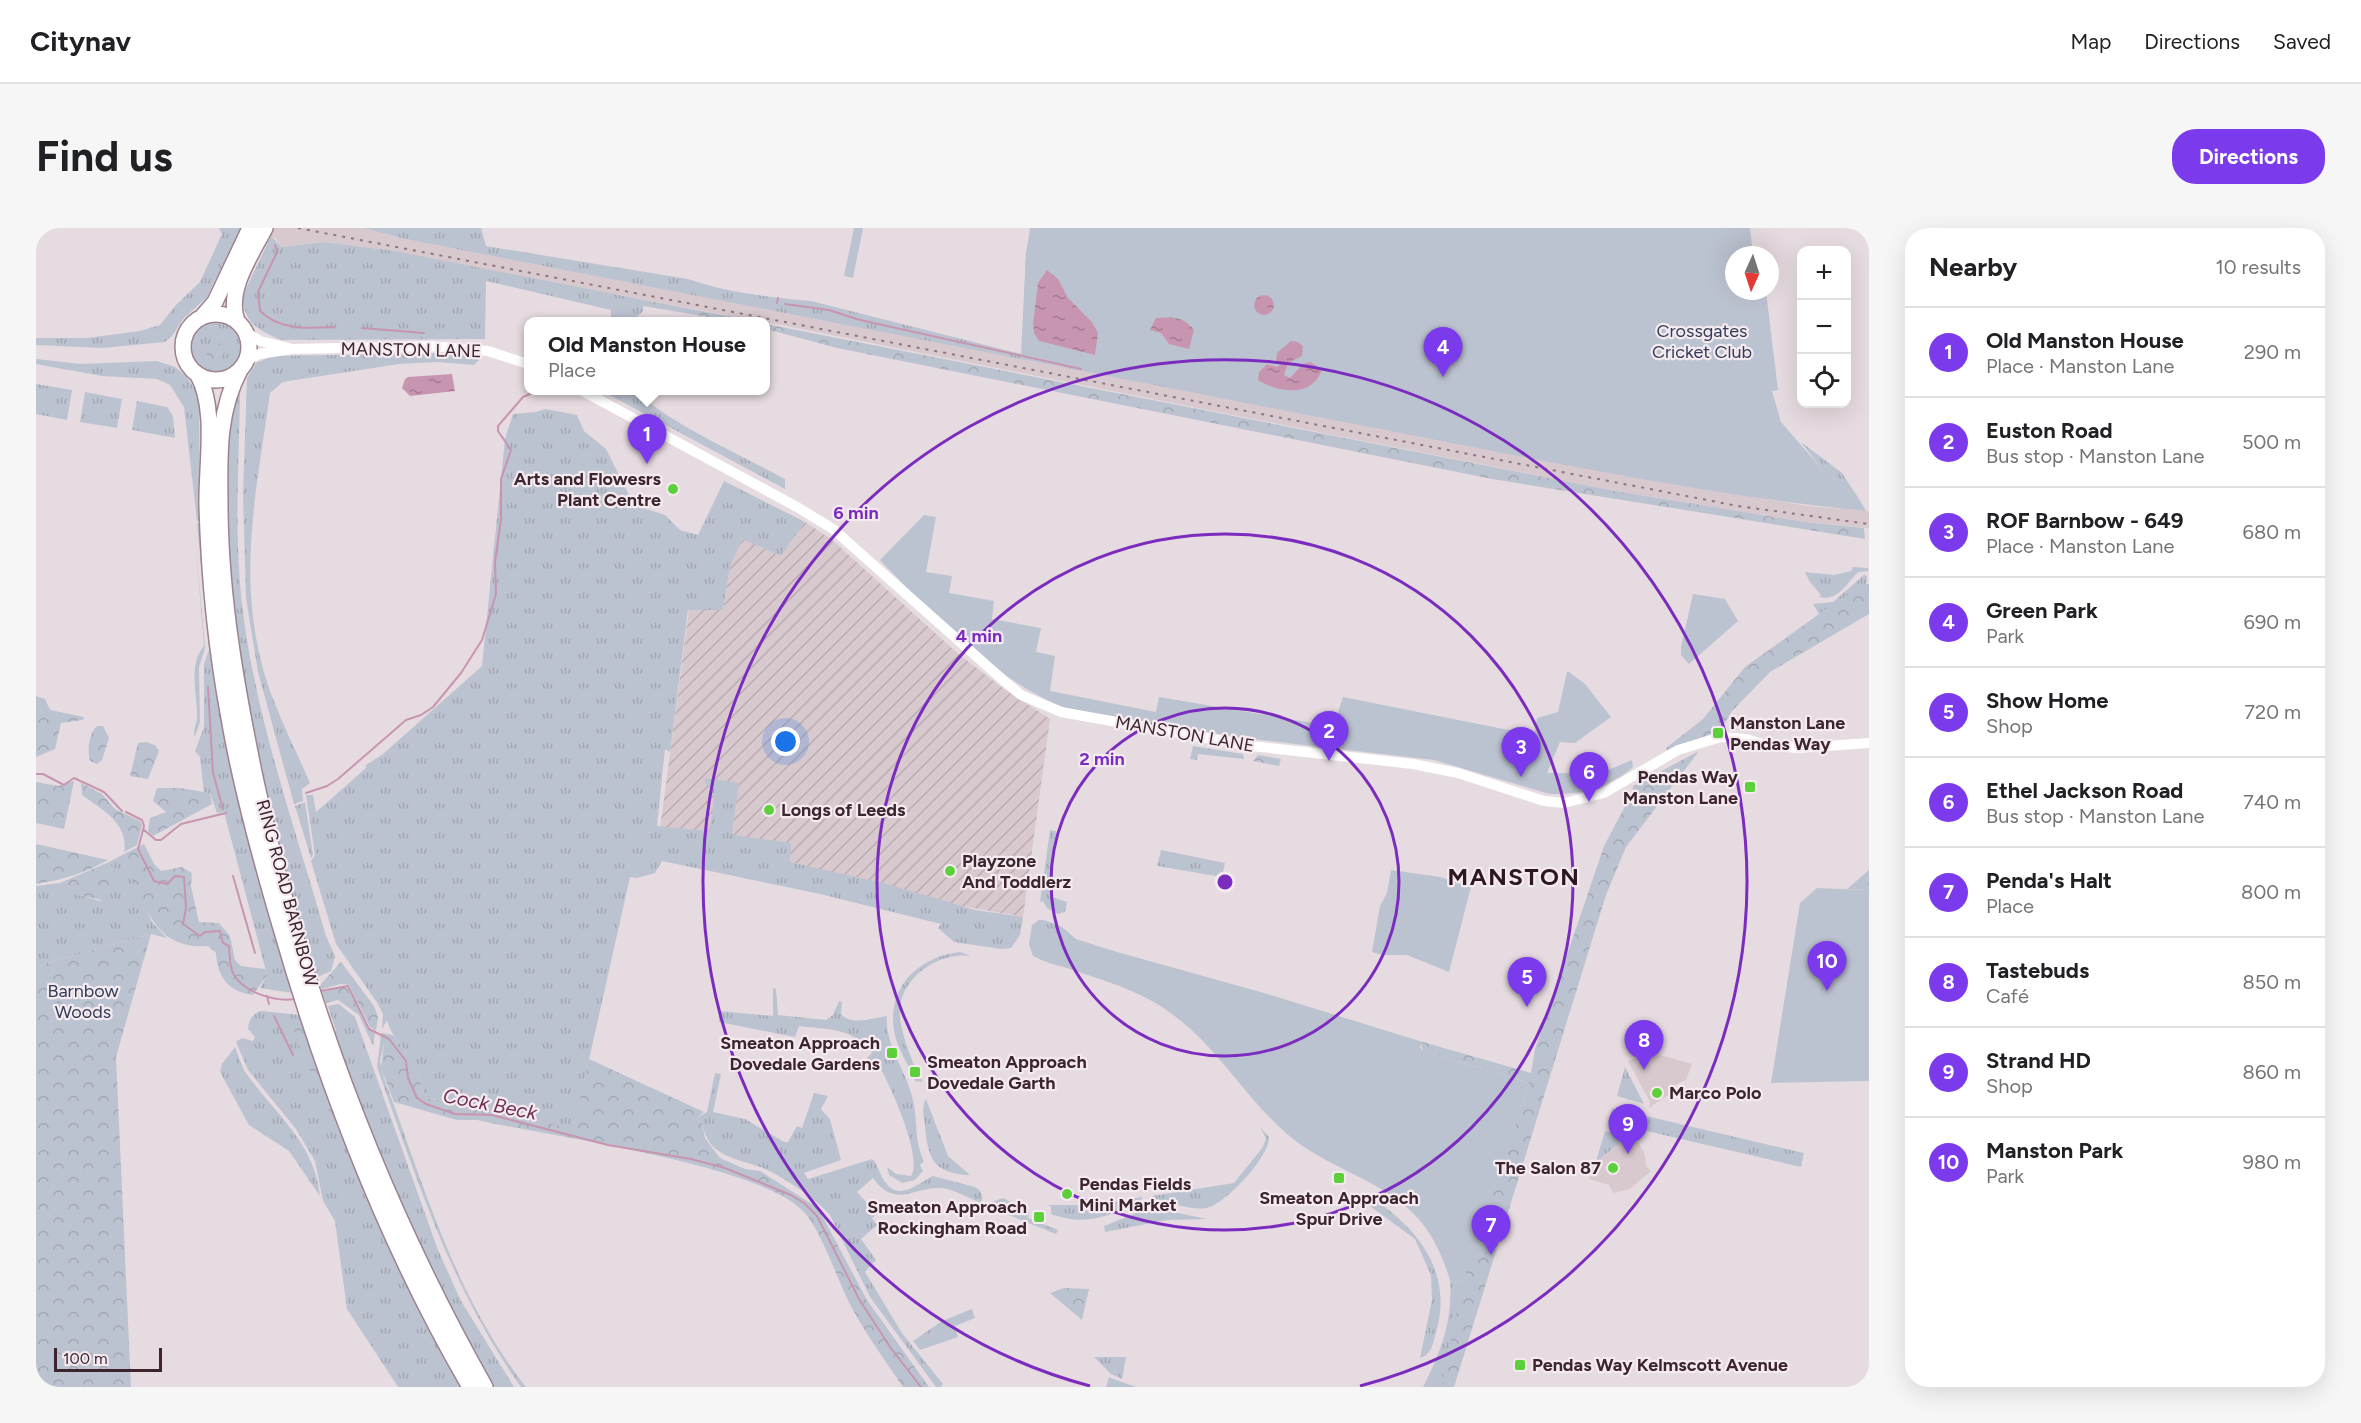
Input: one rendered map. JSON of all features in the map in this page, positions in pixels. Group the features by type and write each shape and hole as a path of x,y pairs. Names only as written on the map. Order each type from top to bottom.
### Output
{"highway":[{"path":"250,228 247,248 234,296 234,312 249,351 243,366 223,380 207,379 198,375 185,360 183,340 187,330 215,302 247,248 265,228"},
{"path":"202,317 220,314 241,327"},
{"name":"RING ROAD BARNBOW","path":"243,366 225,404 221,425 220,534 224,581 242,718 298,967"},
{"name":"RING ROAD BARNBOW","path":"198,375 208,403 207,505 212,592 221,669 245,797 298,967 378,1204 444,1342 470,1387"},
{"name":"RING ROAD BARNBOW","path":"321,1036 396,1208 485,1387"}],"street":[{"name":"MANSTON LANE","path":"241,327 260,341 292,349"},
{"name":"MANSTON LANE","path":"243,366 259,354 292,349 453,347 488,351 524,363"},
{"name":"MANSTON LANE","path":"590,395 826,524 1003,680 1022,695 1060,712 1251,746 1413,764 1458,773 1544,801 1564,803 1604,793 1678,750 1721,737 1747,739 1764,745 1798,747 1869,743"}],"shaded area":[{"path":"244,228 363,228 405,239 1626,476 1808,506 1869,511 1869,528 1805,522 1615,491 770,323 770,317 739,317 486,271 395,251 324,242 282,247 275,238"},
{"path":"805,522 831,539 955,651 1001,687 1050,719 1023,917 657,852 689,609 723,610 730,567 742,538 781,556"},
{"path":"1649,1052 1692,1064 1686,1080 1675,1085 1668,1095 1649,1108 1650,1102 1628,1061"},
{"path":"1628,1135 1635,1137 1645,1154 1646,1166 1651,1171 1630,1189 1613,1193 1609,1185 1589,1179 1593,1166"}],"green space":[{"path":"219,228 241,228 207,297 183,319 172,336 165,342 102,348 36,345 36,338 87,338 140,331 160,325 175,306 200,282 222,234"},
{"path":"363,228 481,228 486,246 688,279 749,294 811,301 1021,354 1026,254 1030,228 1327,228 1339,421 405,239"},
{"path":"854,228 863,228 853,278 844,276"},
{"name":"Crossgates Cricket Club","path":"1031,228 1750,228 1752,246 1725,246 1725,300 1767,300 1778,390 1772,391 1781,422 1821,468 1861,502 1866,511 1764,499 1613,474 1242,402 1022,354 1026,254"},
{"path":"271,236 282,247 324,242 395,251 644,300 643,311 637,317 611,317 611,310 486,281 485,339 282,340 259,329 249,319 243,304 243,295"},
{"path":"644,300 734,317 708,317 643,306"},
{"path":"209,319 228,321 239,330 243,342 241,355 234,367 223,375 210,376 196,367 188,353 192,333"},
{"path":"770,325 1615,491 1805,522 1864,528 1865,539 1492,479 837,348 770,330"},
{"path":"211,342 219,342 224,347 222,358 211,360 206,355 206,347"},
{"path":"442,353 475,355 479,360 474,365 437,362 399,364 283,382 270,393 255,497 250,564 251,598 255,633 263,669 278,712 310,783 302,789 303,801 294,804 258,672 246,598 243,494 247,378 256,363 273,356"},
{"path":"36,359 81,364 157,361 175,367 186,376 199,395 200,520 197,521 184,407 170,385 157,379 102,376 36,364"},
{"path":"36,384 72,390 67,420 36,414"},
{"path":"85,392 122,399 117,428 80,422"},
{"path":"237,394 240,394 238,525 242,604 256,688 266,730 326,936 335,956 331,971 318,977 313,962 309,963 266,810 236,657 225,503 229,427"},
{"path":"609,395 642,395 684,426 785,479 785,489"},
{"path":"137,401 167,407 173,416 175,438 132,430"},
{"path":"545,409 577,415 584,431 606,449 634,505 665,515 680,530 698,535 724,481 805,522 781,556 742,539 730,567 723,610 688,610 670,752 665,749 657,826 709,831 713,798 710,787 705,783 705,778 739,783 732,835 791,843 790,862 887,884 975,910 1023,917 1020,935 1011,948 1001,949 954,942 938,928 941,924 820,894 662,861 655,873 637,878 630,877 573,1131 489,1105 471,1106 427,1098 414,1064 393,1034 387,1020 382,1029 383,1014 378,1004 336,944 311,861 315,855 306,795 313,795 316,812 366,768 366,765 383,754 482,666 505,439 513,414"},
{"path":"1801,442 1842,473 1861,502 1821,468"},
{"path":"924,515 936,517 926,572 952,576 949,593 994,601 992,619 1041,628 1036,652 1055,656 1050,691 1156,712 1159,697 1325,725 1332,731 1343,697 1534,735 1537,718 1558,712 1567,672 1569,672 1585,684 1611,717 1575,743 1560,742 1547,773 1601,773 1632,760 1633,767 1614,780 1594,789 1550,794 1434,760 1244,738 1072,710 1045,699 993,666 945,625 880,560"},
{"path":"197,523 200,523 215,650 212,666 218,682 289,970 285,971 292,993 260,988 267,975 224,812 217,813 210,793 204,794 200,757 195,751 204,727 204,664 209,650"},
{"path":"194,524 205,648 199,667 200,722 195,737 197,718 194,679 196,662 204,646"},
{"path":"1853,567 1868,568 1868,571 1858,572 1842,590 1826,598 1819,597 1821,595 1805,572 1834,575 1851,571"},
{"path":"1864,575 1867,576 1866,585 1819,614 1813,604 1833,602"},
{"path":"1869,584 1869,614 1770,672 1732,711 1720,731 1667,750 1666,748 1703,719 1745,667 1833,604"},
{"path":"1693,594 1725,599 1738,621 1689,664 1681,655 1681,647"},
{"path":"36,696 45,699 50,710 84,717 83,720 61,723 55,749 36,757"},
{"path":"97,726 103,726 109,738 102,760 97,764 90,761 89,742"},
{"path":"146,742 155,745 159,751 148,779 130,776 138,743"},
{"path":"1193,746 1243,754 1244,759 1198,754 1197,760 1190,759"},
{"path":"1699,751 1626,847 1606,895 1454,1387 1442,1387 1462,1283 1529,1083 1423,1051 1421,1044 1423,1042 1531,1073 1535,1049 1604,846 1633,791 1633,786"},
{"path":"1258,755 1281,759 1279,766 1253,761"},
{"path":"74,781 64,829 36,823 36,782 58,786"},
{"path":"81,783 102,794 115,809 140,821 142,825 137,845 124,852 122,833 118,825 82,795"},
{"path":"157,788 180,788 210,793 212,804 153,836 148,831 150,818 166,812 153,801"},
{"path":"305,802 313,855 311,858 295,806"},
{"path":"1050,830 1056,831 1050,884 1052,897 1067,902 1065,912 1058,914 1047,908 1043,901 1040,902"},
{"path":"36,844 108,860 73,875 36,884"},
{"path":"144,844 154,864 161,871 182,867 192,873 191,886 199,922 219,923 230,936 235,960 241,966 265,969 267,975 253,995 237,991 226,982 219,969 216,953 208,946 189,945 173,940 151,918 124,854"},
{"path":"1161,850 1225,863 1222,877 1157,866"},
{"path":"124,854 152,922 167,938 151,934 47,963 36,969 36,886 59,889 100,901 116,873 109,862"},
{"path":"109,862 116,873 106,901 36,886 60,883"},
{"path":"1391,870 1440,877 1471,887 1449,972 1407,955 1382,955 1372,952 1380,906 1387,893"},
{"path":"1869,870 1869,890 1847,889"},
{"path":"1817,888 1869,890 1869,1081 1771,1083 1800,903"},
{"path":"1039,920 1044,920 1042,931 1264,993 1423,1042 1420,1047 1423,1051 1529,1083 1463,1283 1450,1280 1436,1244 1413,1213 1399,1201 1318,1155 1287,1134 1269,1117 1209,1047 1174,1015 1131,991 1033,956 1029,944 1032,925"},
{"path":"1044,920 1062,927 1076,939 1117,952 1041,931"},
{"name":"Barnbow Woods","path":"151,934 116,1057 131,1387 36,1387 36,969 47,963"},
{"path":"960,952 971,956 945,958 933,963 912,980 905,991 901,1004 901,1024 908,1051 923,1082 915,1081 896,1039 893,1022 894,1006 906,980 917,969 944,955"},
{"path":"341,962 374,1006 378,1017 376,1031 370,1027 349,985 341,984 322,989 320,985"},
{"path":"344,986 354,995 365,1023 375,1033 373,1046 359,1015 338,1000 326,1003 322,991"},
{"path":"773,988 776,989 778,1015 826,1020 833,1015 839,1001 842,1002 841,1014 850,1020 887,1016 892,1047 912,1096 919,1146 924,1161 920,1165 923,1171 915,1180 902,1183 889,1175 887,1167 896,1174 911,1176 914,1166 913,1152 888,1082 875,1058 871,1062 867,1058 872,1053 856,1038 830,1029 799,1026 795,1037 719,1022 719,1011 773,1016"},
{"path":"339,1004 355,1017 438,1250 461,1301 514,1387 490,1387 425,1257 367,1124 333,1032 336,1031 328,1006"},
{"path":"261,1011 300,1015 308,1040 466,1387 398,1387 347,1309 335,1221 323,1201 315,1161 296,1129 248,1070 236,1042 242,1038 253,1041 255,1037 248,1029 249,1023 253,1015"},
{"path":"299,1019 308,1041 311,1041 364,1180 359,1177 295,1037 294,1028"},
{"path":"381,1033 393,1035 406,1053 415,1066 427,1098 471,1106 489,1105 573,1130 589,1059 704,1112 696,1119 702,1122 705,1138 720,1158 745,1169 760,1171 818,1208 867,1300 929,1387 903,1387 853,1310 811,1221 804,1212 780,1195 744,1180 700,1166 600,1143 477,1120 457,1120 394,1102 381,1068 384,1045 380,1043"},
{"path":"380,1043 384,1044 380,1061 384,1078 443,1238 479,1316 526,1387 521,1387 496,1349 455,1272 438,1232 377,1067"},
{"path":"235,1047 246,1073 302,1145 317,1177 320,1196 289,1151 249,1125 220,1072 222,1064"},
{"path":"1625,1067 1644,1104 1617,1096"},
{"path":"715,1073 721,1074 713,1112 745,1119 784,1142 788,1142 797,1126 802,1128 814,1093 828,1096 821,1109 830,1119 841,1160 804,1173 808,1179 872,1159 887,1184 893,1189 906,1190 933,1176 975,1187 980,1192 981,1203 941,1188 897,1195 881,1187 873,1178 857,1192 877,1214 872,1218 877,1225 861,1239 876,1260 865,1272 902,1333 943,1384 941,1387 936,1387 870,1297 825,1209 777,1175 731,1158 716,1149 710,1142 702,1122 695,1119 707,1112"},
{"path":"926,1099 948,1156 970,1175 948,1172 935,1163 926,1138 924,1105"},
{"path":"1612,1108 1804,1153 1801,1167 1608,1122"},
{"path":"1260,1127 1269,1137 1262,1156 1255,1167 1224,1198 1214,1205 1200,1209 1154,1202 1152,1196 1234,1183 1263,1147 1266,1138"},
{"path":"1605,1131 1626,1137 1597,1162 1596,1161"},
{"path":"1142,1197 1135,1206 1106,1216 1080,1220 1051,1214 1051,1207 1048,1205 1097,1205"},
{"path":"1003,1198 1029,1212 1028,1218 1058,1230 1056,1234 989,1207 992,1202"},
{"path":"1374,1199 1406,1226 1430,1257 1437,1275 1440,1314 1430,1350 1427,1355 1420,1358 1432,1300 1431,1275 1415,1239 1363,1201"},
{"path":"1157,1209 1208,1219 1167,1220 1105,1232 1104,1226 1138,1212"},
{"path":"1450,1280 1463,1283 1442,1387 1423,1387 1435,1361 1448,1322"},
{"path":"1064,1288 1089,1289 1082,1320 1050,1293"},
{"path":"972,1309 975,1318 955,1326 958,1337 920,1350 913,1341 942,1321"},
{"path":"1094,1357 1126,1357 1122,1379 1111,1374"},
{"path":"1109,1377 1111,1378 1136,1387 1106,1387"}],"water":[{"path":"1047,270 1058,279 1068,298 1092,322 1098,333 1095,355 1039,341 1034,333 1038,283"},
{"path":"1260,295 1268,295 1274,301 1274,309 1268,315 1260,315 1254,309 1254,301"},
{"path":"1156,318 1177,318 1190,325 1194,330 1189,349 1169,344 1161,333 1150,330"},
{"path":"1291,341 1303,346 1302,356 1288,363 1284,375 1290,378 1303,364 1310,362 1322,369 1318,378 1311,385 1295,390 1276,388 1258,380 1259,372 1267,364 1276,367 1280,365 1276,361 1277,353"},
{"path":"452,374 455,391 410,396 402,388 408,377"}],"waterway":[{"path":"275,245 277,252 258,292 260,311 277,322 295,327 334,327"},
{"path":"777,303 778,298"},
{"path":"785,304 829,310 860,320 1081,369"},
{"path":"362,328 424,333"},
{"path":"306,793 327,786 338,779 406,720 421,715 433,707 461,673 482,640 496,594 495,562 501,519 501,479 511,450 498,431 498,426 523,397 528,395"},
{"path":"208,687 213,773 223,809"},
{"name":"Cock Beck","path":"36,774 43,774 64,785 74,778 104,792 122,811"},
{"name":"Cock Beck","path":"126,812 142,820 144,826 138,849 154,881 167,884 175,876 184,877 186,908 183,924 200,936 205,932 220,931 223,943 229,946 232,972 246,987 270,997 295,999"},
{"path":"144,830 156,840 161,840 181,824 226,813"},
{"path":"233,876 255,953"},
{"name":"Cock Beck","path":"320,991 348,986 369,1029 389,1039 406,1061 408,1078 417,1098 426,1104 455,1114 492,1115 608,1145 691,1159 725,1168 791,1195 804,1203 817,1216 859,1299 890,1347 921,1387"},
{"name":"Cock Beck","path":"267,996 269,1004"},
{"path":"274,1016 293,1055"}],"railway":[{"path":"298,228 759,317"},
{"path":"770,319 1738,506 1869,524"}],"place":[{"name":"Green Park","path":"1443,377"},
{"name":"Old Manston House","path":"647,464"},
{"name":"Arts and Flowesrs Plant Centre","path":"673,489"},
{"name":"Manston Lane Pendas Way","path":"1718,733"},
{"name":"Euston Road","path":"1329,761"},
{"name":"ROF Barnbow - 649","path":"1521,777"},
{"name":"Pendas Way Manston Lane","path":"1750,787"},
{"name":"Ethel Jackson Road","path":"1589,802"},
{"name":"Longs of Leeds","path":"769,810"},
{"name":"Playzone And Toddlerz","path":"950,871"},
{"name":"Manston Park","path":"1827,991"},
{"name":"Show Home","path":"1527,1007"},
{"name":"Smeaton Approach Dovedale Gardens","path":"892,1053"},
{"name":"Tastebuds","path":"1644,1070"},
{"name":"Smeaton Approach Dovedale Garth","path":"915,1072"},
{"name":"Marco Polo","path":"1657,1093"},
{"name":"Strand HD","path":"1628,1154"},
{"name":"The Salon 87","path":"1613,1168"},
{"name":"Smeaton Approach Spur Drive","path":"1339,1178"},
{"name":"Pendas Fields Mini Market","path":"1067,1194"},
{"name":"Smeaton Approach Rockingham Road","path":"1039,1217"},
{"name":"Penda's Halt","path":"1491,1255"},
{"name":"Pendas Way Kelmscott Avenue","path":"1520,1365"}],"district":[{"name":"MANSTON","path":"1514,876"}]}
